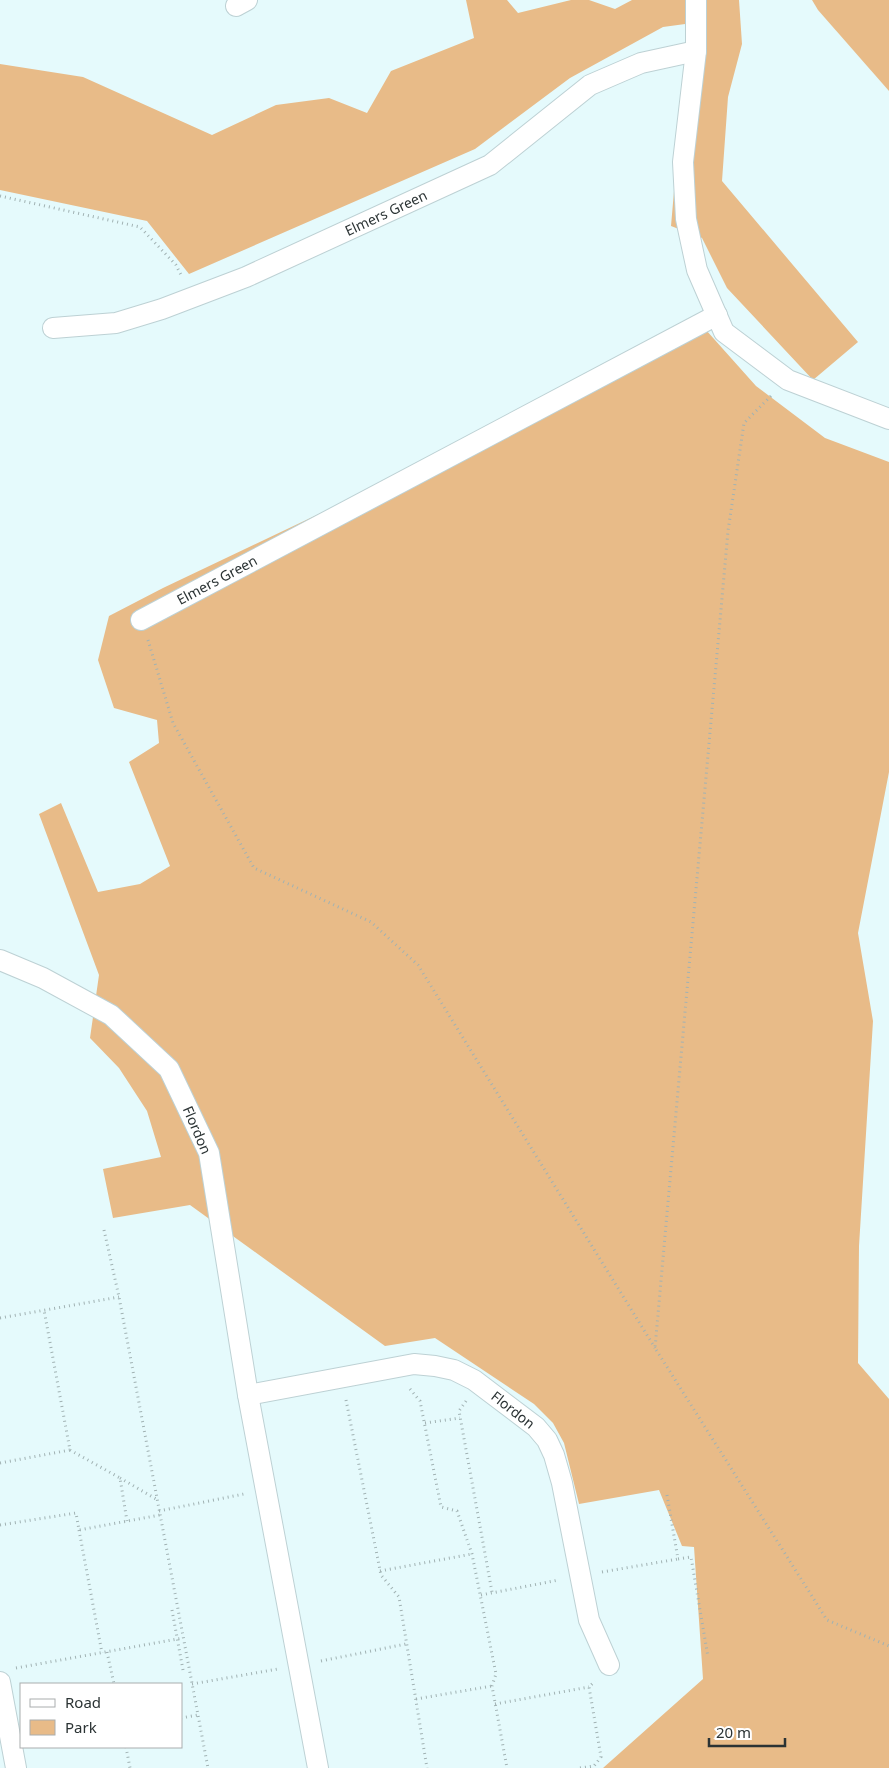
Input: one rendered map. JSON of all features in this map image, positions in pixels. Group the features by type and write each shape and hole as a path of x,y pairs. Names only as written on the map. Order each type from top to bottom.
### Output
{"street":[{"path":"696,0 696,51 683,162 686,219 697,270 724,332 788,380 889,419"},
{"name":"Elmers Green","path":"53,328 116,323 193,297 246,276 490,165 590,85 641,63 696,51"},
{"name":"Elmers Green","path":"141,620 717,315"},
{"name":"Flordon","path":"0,960 43,978 112,1015 170,1069 209,1153 248,1395 318,1768"},
{"name":"Flordon","path":"248,1395 414,1364 454,1370 479,1384 536,1427 547,1440 554,1455 562,1483 589,1620 609,1665"},
{"path":"5,1676 16,1768"}],"path":[{"path":"0,196 140,227 176,264 193,297"},
{"path":"655,1348 728,531 744,423 788,380"},
{"path":"141,620 173,722 254,868 371,922 418,965 655,1348 827,1620 889,1646"},
{"path":"104,1230 119,1297 208,1768"},
{"path":"0,1318 119,1297"},
{"path":"44,1310 70,1450"},
{"path":"392,1368 420,1401 441,1507 457,1511 472,1554 496,1674 492,1686 506,1768"},
{"path":"342,1377 381,1575 399,1597 427,1768"},
{"path":"479,1384 459,1411 492,1592"},
{"path":"425,1424 460,1418"},
{"path":"0,1463 70,1450 157,1499"},
{"path":"120,1478 127,1521"},
{"path":"159,1511 266,1490"},
{"path":"667,1494 678,1559 691,1557 708,1657"},
{"path":"0,1525 76,1513 102,1653"},
{"path":"79,1530 160,1515"},
{"path":"380,1571 472,1554"},
{"path":"172,1610 183,1670"},
{"path":"5,1676 102,1653 183,1638"},
{"path":"107,1652 114,1683"},
{"path":"495,1704 589,1687 609,1665"},
{"path":"416,1699 492,1686"},
{"path":"580,1768 594,1766 601,1757 589,1687"},
{"path":"182,1718 198,1715"},
{"path":"126,1748 130,1768"}],"green space":[{"path":"466,0 507,0 518,13 571,0 589,0 615,9 632,0 739,0 742,44 728,97 722,181 858,342 813,380 727,288 702,238 671,226 684,76 700,22 663,27 570,78 475,149 189,274 147,221 0,190 0,64 83,77 212,135 276,105 329,98 367,113 391,71 474,38"},
{"path":"812,0 889,0 889,91 818,10"},
{"path":"706,330 756,386 825,438 889,462 889,772 858,933 873,1021 859,1246 858,1363 889,1399 889,1768 603,1768 703,1679 694,1547 682,1546 659,1490 579,1504 564,1443 553,1423 534,1404 435,1338 385,1346 190,1205 113,1218 103,1169 161,1157 147,1111 119,1068 90,1038 99,975 39,814 61,803 98,892 140,884 170,866 129,762 159,743 157,720 114,708 98,660 109,616 163,588"}]}
